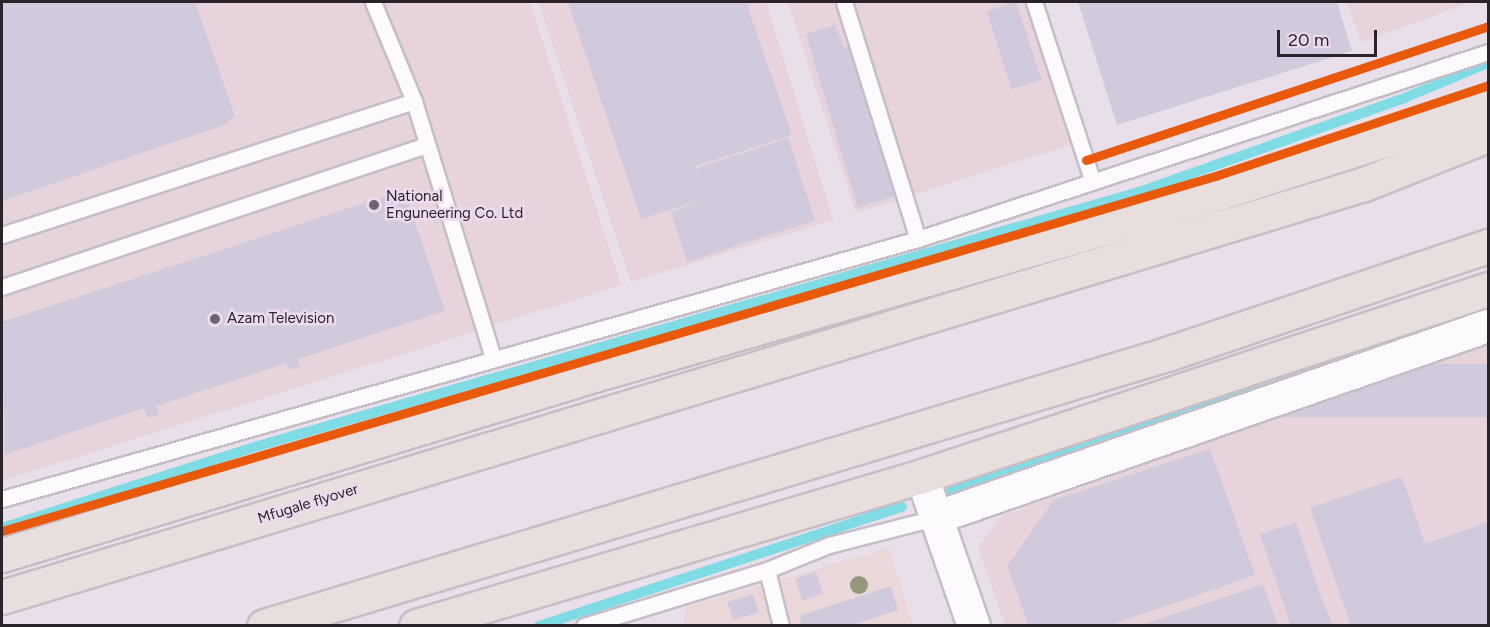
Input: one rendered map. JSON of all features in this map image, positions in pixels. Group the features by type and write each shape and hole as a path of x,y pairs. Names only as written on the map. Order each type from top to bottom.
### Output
{"highway":[{"path":"2,555 594,375 1153,214 1488,107"},
{"name":"Mfugale flyover","path":"2,597 1364,184 1488,135"},
{"path":"264,626 1167,354 1488,246"},
{"path":"416,626 922,476 1488,289"}],"street":[{"path":"938,517 1488,326"},
{"path":"922,476 974,626"}],"lane":[{"path":"373,2 414,101 493,357"},
{"path":"844,2 918,239"},
{"path":"1034,2 1093,182"},
{"path":"2,499 493,357 918,239 1488,52"},
{"path":"2,235 414,101"},
{"path":"2,287 426,145"},
{"path":"584,626 767,570 830,545 938,517"},
{"path":"767,570 781,626"}],"shaded area":[{"path":"2,2 530,2 621,285 2,481"},
{"path":"538,2 766,2 833,220 631,282"},
{"path":"788,2 1025,2 1070,145 856,213"},
{"path":"1347,2 1471,2 1361,42"},
{"path":"1488,343 1488,625 1005,625 978,548 1001,516"},
{"path":"889,548 913,625 684,626 686,607"}],"building":[{"path":"2,2 195,2 235,116 224,125 2,201"},
{"path":"568,2 746,2 792,135 695,166 700,180 697,168 788,138 815,220 687,262 671,212 706,198 641,219"},
{"path":"1016,2 1041,80 1012,90 987,12"},
{"path":"1078,2 1337,2 1352,51 1117,125"},
{"path":"835,25 844,48 850,46 898,195 858,208 806,34"},
{"name":"Azam Television","path":"404,190 445,311 298,359 300,366 289,370 286,363 156,406 159,415 148,418 144,408 5,455 2,322"},
{"path":"1257,364 1488,364 1488,417 1257,417"},
{"path":"1210,449 1255,575 1108,626 1029,626 1007,566 1054,500"},
{"path":"1402,477 1425,544 1488,522 1488,626 1351,626 1310,508"},
{"path":"1296,522 1333,626 1291,626 1260,534"},
{"path":"816,572 823,594 802,601 795,579"},
{"path":"1263,584 1278,626 1142,626 1142,625"},
{"path":"891,586 898,610 849,626 802,626 799,616"},
{"path":"753,594 759,612 733,620 727,602"}],"waterway":[{"path":"2,528 258,446 1142,191 1407,97 1488,63"},
{"path":"933,496 1269,386"},
{"path":"539,626 902,507"}],"cycle path":[{"path":"1086,160 1488,26"},
{"path":"2,531 1215,176 1488,85"}],"place":[{"name":"National Enguneering Co. Ltd","path":"374,205"},
{"name":"Azam Television","path":"215,319"}]}
